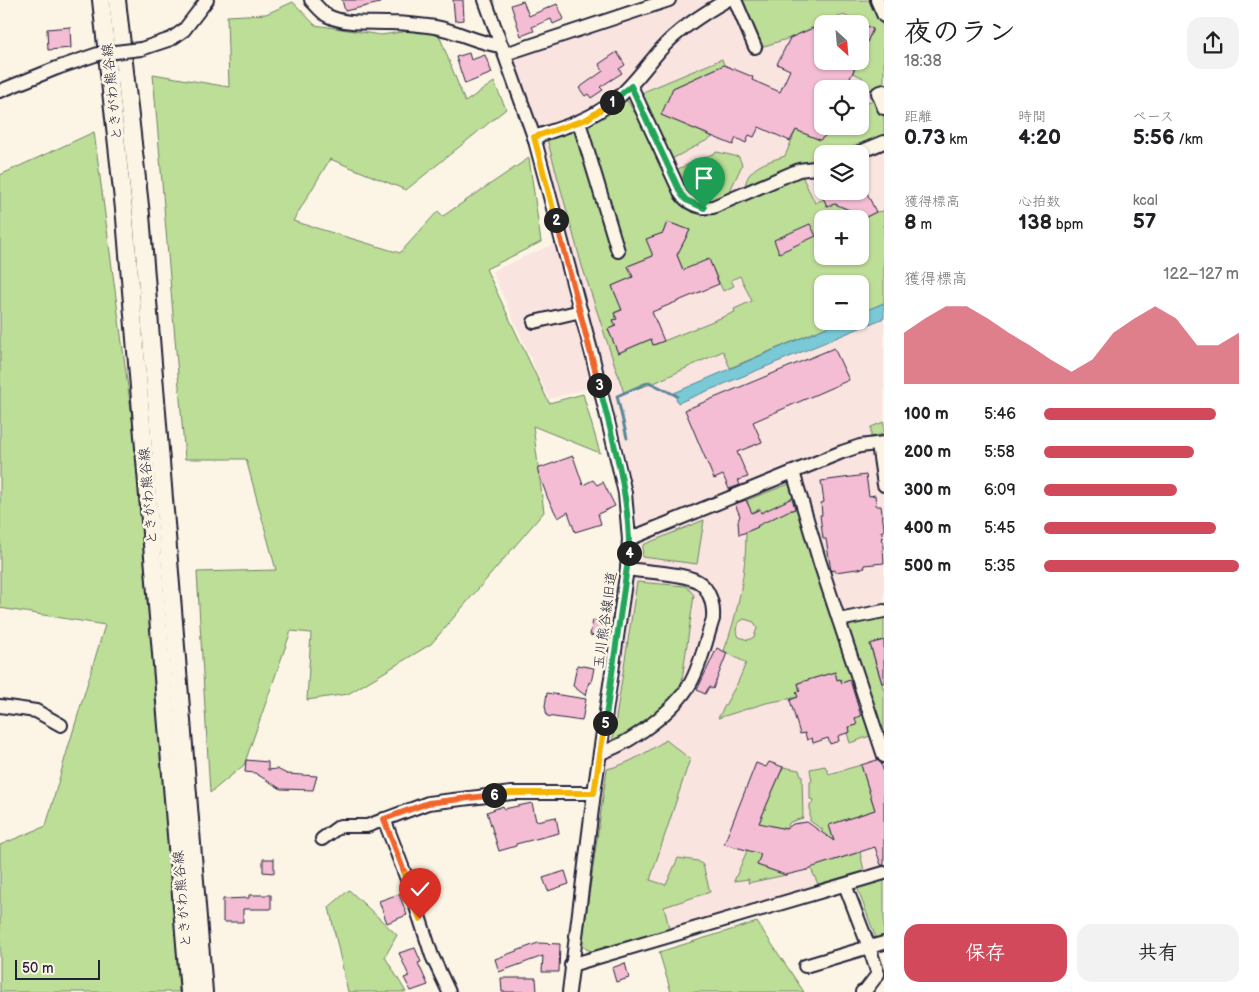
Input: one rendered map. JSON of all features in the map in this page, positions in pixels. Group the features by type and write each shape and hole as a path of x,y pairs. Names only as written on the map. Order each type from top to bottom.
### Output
{"main road":[{"name":"ときがわ熊谷線","path":"101,0 125,218 189,992"},
{"name":"ときがわ熊谷線","path":"117,0 141,215 204,992"}],"street":[{"path":"0,91 98,54 141,50 172,39 184,30 207,0"},
{"path":"311,0 327,15 338,19 366,24 390,22 436,27 503,49 669,0"},
{"name":"玉川熊谷線旧道","path":"485,0 534,137 581,311 620,467 626,500 629,539 627,569 594,793 568,992"},
{"path":"534,137 587,119 614,101 631,86 664,46 685,27 727,0"},
{"path":"735,0 755,47"},
{"path":"877,0 884,16"},
{"path":"631,86 681,194 693,205 704,208 713,207 799,170 814,167"},
{"path":"884,91 878,93 884,108"},
{"path":"580,122 618,251"},
{"path":"869,148 884,142"},
{"path":"534,322 581,311"},
{"path":"629,539 860,446 881,444 884,485"},
{"path":"793,472 884,756"},
{"path":"600,753 615,749 631,740 678,700 689,684 697,667 713,619 714,611 711,597 703,585 696,580 627,569"},
{"path":"839,620 884,611"},
{"path":"0,706 36,711 61,725"},
{"path":"322,840 340,826 367,826 428,803 512,793 594,793"},
{"path":"384,819 408,882 432,956 449,992"},
{"path":"572,965 884,873"},
{"path":"845,885 878,974 865,991 862,992"},
{"path":"805,966 884,942"}],"shaded area":[{"path":"656,0 884,0 884,870 597,953 586,949 582,944 608,744 632,583 635,518 630,482 605,384 549,399 492,271 563,240 500,50 553,31"}],"green space":[{"path":"740,0 872,0 884,29 884,84 869,91 869,80 863,80 862,77 853,73 854,70 869,70 869,38 873,29 869,27 869,15 814,15 814,28 790,38 761,47"},
{"path":"293,2 315,25 381,35 436,27 465,102 494,82 506,109 406,190 330,159 293,221 400,253 438,211 443,216 529,158 541,242 486,269 549,403 583,394 600,453 533,426 544,512 431,644 348,694 307,700 311,633 291,631 244,765 210,793 197,572 276,570 246,459 185,459 153,74 229,87 227,16 266,14"},
{"path":"722,59 724,65 673,88 662,115 713,137 668,161 636,95"},
{"path":"627,100 641,123 676,198 704,217 715,209 801,174 815,203 824,200 827,206 835,204 849,210 814,210 814,265 869,265 869,216 884,211 884,303 869,309 869,275 814,275 814,330 820,330 730,368 723,351 654,383 624,393 582,266 547,139 571,129 578,135 614,107","holes":["667,222 690,230 677,255 683,270 709,260 723,291 734,286 731,280 740,276 752,301 734,309 735,312 654,345 651,339 618,353 608,329 616,326 613,320 617,319 614,313 622,309 612,286 633,277 628,266 653,256 647,239 663,233"]},
{"path":"873,100 877,102 884,118 884,137 867,145 814,145 814,167 745,190 746,182 753,171 764,163 785,156 796,130 820,140 826,135 869,135 869,102"},
{"path":"94,132 140,478 169,832 179,992 0,992 0,845 46,826 105,625 0,608 0,175"},
{"path":"717,152 739,157 742,165 729,193 704,205 690,200 673,171"},
{"path":"884,422 884,434 871,437 871,427"},
{"path":"789,484 796,487 815,569 873,735 850,743 847,733 850,732 849,727 857,725 855,718 861,715 850,680 842,683 840,679 837,680 835,672 798,683 800,691 796,692 798,697 766,703 718,718 746,663 724,651 740,593 745,563 746,532 758,527 756,522 761,513 759,509 751,513 747,500","holes":["793,498 797,508 788,512 784,502","744,619 754,622 757,628 754,637 748,640 739,637 736,630 738,623"]},
{"path":"704,520 697,564 642,557 643,545"},
{"path":"637,582 686,586 694,595 681,687 672,700 656,716 612,744"},
{"path":"884,617 884,640 870,645 884,691 884,740 847,626"},
{"path":"666,740 690,759 650,880 666,885 678,858 698,861 703,865 710,892 664,907 670,932 597,953 586,949 582,944 607,769 630,761"},
{"path":"861,765 875,810 829,825 834,842 818,865 860,852 864,871 818,884 811,869 813,866 807,841 823,830 810,821 810,804 812,804 813,800 810,799 810,782 812,781 810,769 825,766 829,774"},
{"path":"783,767 799,770 802,777 803,818 790,822 786,829 772,826 757,865 786,875 748,883 749,879 734,881"},
{"path":"884,878 884,939 877,941 858,890 859,886"},
{"path":"349,890 397,935 385,957 406,992 348,992 329,907"},
{"path":"757,922 804,992 671,992 659,952"}],"water":[{"path":"884,303 884,318 869,324 869,309"},
{"path":"820,330 855,330 678,403 674,393"}],"building":[{"path":"342,0 380,0 380,3 345,11"},
{"path":"453,0 463,0 464,20 455,21"},
{"path":"523,1 529,16 557,4 564,19 553,24 551,19 532,27 534,31 521,36 511,5"},
{"path":"70,27 71,48 48,50 47,29"},
{"path":"869,27 873,29 869,38"},
{"path":"814,28 814,70 854,70 849,80 814,80 814,135 826,135 820,140 796,130 790,141 759,127 754,137 749,135 746,143 736,138 733,145 661,115 673,88 724,65 753,77 752,80 780,92 790,70 777,64 790,38"},
{"path":"617,52 625,65 619,69 622,73 600,87 603,90 591,98 588,94 585,96 579,88 603,71 599,64"},
{"path":"469,53 471,60 485,55 492,73 465,84 456,57"},
{"path":"869,197 876,212 869,216 869,210 849,210 835,204 827,206 824,200 869,200"},
{"path":"667,222 690,230 677,255 683,270 709,259 719,284 652,312 664,341 653,345 651,339 618,353 608,329 616,326 613,320 617,319 614,313 622,310 612,286 633,277 628,266 653,256 646,239 663,233"},
{"path":"810,224 814,232 814,237 779,253 774,240"},
{"path":"834,348 849,380 753,422 762,442 737,452 748,477 738,480 740,485 729,489 723,475 714,479 685,410"},
{"path":"573,456 583,485 593,480 597,485 603,482 615,506 598,514 601,524 575,532 568,512 558,518 548,499 537,469"},
{"path":"866,475 869,496 875,495 876,506 881,506 884,528 884,531 882,531 884,563 864,565 865,568 831,571 826,539 823,539 820,515 822,515 821,503 824,502 821,481"},
{"path":"792,498 795,509 739,535 738,521 740,516 735,504 746,500 752,513 760,509 761,513"},
{"path":"593,620 608,623 605,638 590,635"},
{"path":"884,640 884,683 882,683 870,644"},
{"path":"717,648 727,653 713,689 709,687 705,694 697,690"},
{"path":"577,665 594,668 586,696 573,686"},
{"path":"835,672 837,680 840,679 842,683 850,680 861,716 855,718 857,725 849,727 850,732 838,736 839,741 830,744 828,738 813,743 812,738 807,740 805,733 800,734 790,700 798,697 796,692 800,691 798,683"},
{"path":"547,693 586,699 582,721 547,716 545,706"},
{"path":"246,760 268,762 268,770 277,769 287,774 317,776 313,790 281,789 255,773 245,772"},
{"path":"877,760 881,763 884,773 884,865 881,865 875,847 811,869 786,875 757,865 761,854 724,844 756,763 766,767 769,762 783,767 759,823 786,829 793,824 807,822 834,841 829,825 875,810 861,765"},
{"path":"532,803 536,821 556,817 559,833 516,844 516,846 499,851 487,812 503,806 504,809"},
{"path":"263,859 274,859 274,873 263,872"},
{"path":"565,871 569,884 548,891 543,878"},
{"path":"399,894 407,915 387,923 379,901"},
{"path":"249,895 271,895 271,909 243,909 243,922 223,922 223,899 249,898"},
{"path":"538,943 560,944 559,972 542,972 543,956 499,972 495,959"},
{"path":"415,948 421,962 418,963 428,985 411,991 404,978 409,976 399,953"},
{"path":"625,963 629,978 616,982 612,968"},
{"path":"501,978 536,978 537,992 502,992"}],"waterway":[{"path":"627,438 617,396 649,382 677,396"}],"route":[{"path":"420,919 384,819 428,803 512,793 594,793 627,569 629,554 628,514 620,467 534,137 587,119 614,101 631,86 681,194 693,205 704,208"}]}
